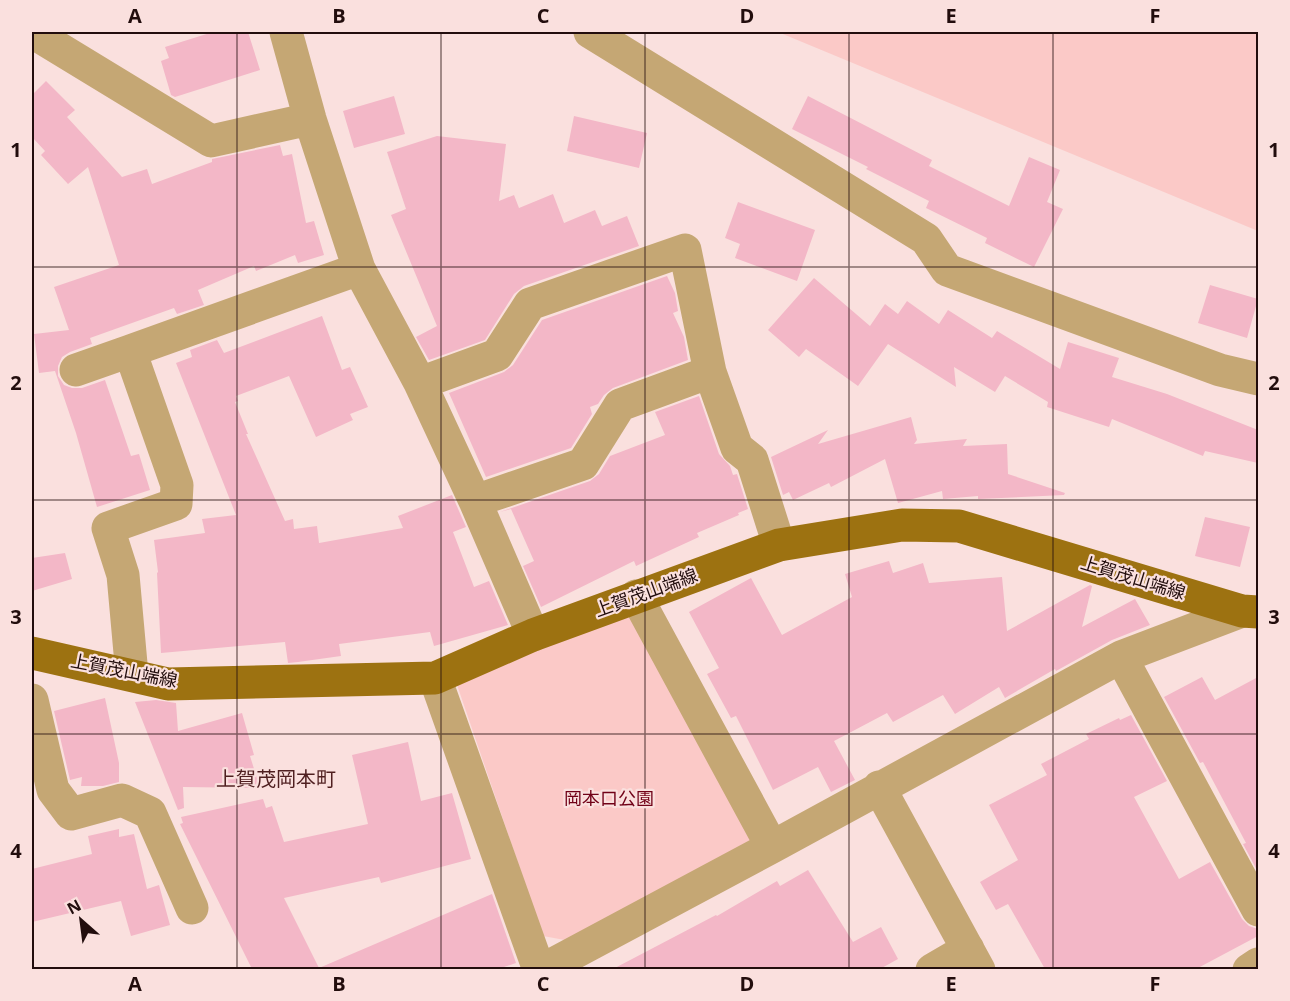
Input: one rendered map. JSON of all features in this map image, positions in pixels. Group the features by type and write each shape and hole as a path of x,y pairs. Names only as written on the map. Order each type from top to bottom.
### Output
{"main road":[{"name":"上賀茂山端線","path":"32,653 168,684 435,678 533,635 779,545 902,525 959,526 1250,611"}],"street":[{"path":"32,32 211,141 310,119"},
{"path":"286,32 310,119 359,269 420,383 475,501 533,635"},
{"path":"590,32 926,239 947,270 1220,369 1258,379"},
{"path":"420,383 497,355 530,304 685,250 710,372 737,448 752,460 779,545"},
{"path":"76,370 359,269"},
{"path":"130,351 177,485 176,504 108,528 123,575 132,675"},
{"path":"475,501 583,464 620,405 710,372"},
{"path":"636,596 772,847"},
{"path":"435,678 540,969 772,847 1121,657 1250,611"},
{"path":"1121,657 1258,910"},
{"path":"32,700 53,790 71,814 122,800 150,813 192,908"},
{"path":"879,787 974,959 932,969"},
{"path":"1249,969 1258,964"}],"green space":[{"path":"778,32 1258,32 1258,231"},
{"name":"岡本口公園","path":"629,612 754,842 570,941 543,936 455,679"}],"building":[{"path":"213,32 248,32 260,70 175,97 171,95 161,61 169,58 165,47"},
{"path":"46,81 75,110 67,117 122,177 147,169 152,184 212,162 212,159 280,145 283,156 292,154 306,223 314,221 324,255 298,263 295,255 256,271 254,266 198,290 204,305 177,314 174,308 90,338 92,344 62,357 58,366 58,376 64,385 82,388 105,380 131,456 139,454 150,490 97,507 55,371 39,373 34,334 69,330 54,287 119,265 88,167 68,184 41,155 45,151 32,137 32,95"},
{"path":"394,96 405,134 354,148 343,111"},
{"path":"808,96 932,160 929,166 1009,206 1029,157 1060,170 1047,202 1063,209 1034,267 985,243 987,238 926,208 929,201 792,129"},
{"path":"574,116 647,133 639,168 567,151"},
{"path":"437,136 506,144 499,201 514,195 519,208 553,194 564,223 595,210 602,226 627,216 639,246 524,286 514,294 485,340 429,360 416,337 437,326 391,215 406,209 387,152"},
{"path":"738,202 815,230 797,281 735,258 740,244 725,238"},
{"path":"667,276 675,293 678,311 673,313 684,337 688,360 613,388 598,404 590,407 592,414 571,448 486,477 449,393 504,372 513,365 542,320"},
{"path":"814,278 870,326 885,304 898,314 907,301 939,324 948,310 992,338 997,331 1060,369 1068,342 1119,358 1112,377 1167,394 1258,430 1258,463 1205,451 1203,456 1112,419 1109,427 1047,407 1048,402 1005,376 995,392 954,367 956,387 888,344 858,386 806,349 799,357 768,330"},
{"path":"1210,285 1258,299 1247,338 1198,323"},
{"path":"322,316 342,370 350,367 368,407 350,414 353,420 316,437 289,376 236,396 238,401 235,402 248,434 246,434 285,521 293,519 294,529 317,526 319,543 403,528 398,516 452,495 466,527 453,532 474,587 489,581 508,625 434,646 430,632 339,644 341,656 288,663 285,642 161,653 158,572 154,540 205,533 202,519 236,515 176,363 192,357 190,350 217,340 224,353"},
{"path":"699,396 719,454 730,466 733,475 737,474 748,509 697,533 699,537 636,566 634,561 541,607 523,566 534,561 511,509 500,512 590,481 599,474 610,456 665,435 655,412"},
{"path":"911,417 917,440 914,444 967,439 963,446 1007,444 1008,474 1065,493 1064,495 978,499 978,496 943,499 942,491 898,503 885,459 831,487 829,483 793,500 789,492 783,495 771,457 828,430 818,444"},
{"path":"1205,517 1250,527 1240,567 1195,556"},
{"path":"65,553 72,579 32,591 32,558"},
{"path":"889,561 893,573 923,563 929,583 1002,577 1007,631 1090,585 1092,586 1082,627 1135,599 1150,625 1112,640 1005,698 999,687 955,714 943,695 893,722 887,713 834,741 855,780 831,792 818,767 773,790 736,716 731,718 707,674 719,668 689,612 751,578 782,635 852,597 845,574"},
{"path":"1202,677 1215,700 1258,677 1258,872 1243,844 1246,843 1203,762 1200,763 1164,697"},
{"path":"105,698 119,763 119,782 103,786 81,786 82,777 70,780 54,711"},
{"path":"156,700 176,703 178,731 242,713 254,755 250,756 260,788 183,787 184,808 178,810 135,702"},
{"path":"1131,715 1167,781 1134,797 1179,879 1210,862 1242,919 1249,926 1258,929 1258,936 1196,969 1045,969 1008,904 996,910 980,882 1018,860 989,805 1047,775 1041,764 1089,739 1086,734 1119,718 1120,720"},
{"path":"408,742 421,801 452,793 471,859 381,883 379,877 284,898 319,968 492,894 516,963 498,969 252,969 180,824 183,823 181,817 263,799 266,808 272,806 284,842 368,824 352,755"},
{"path":"119,829 119,837 134,834 147,889 159,885 170,925 131,936 121,901 32,922 32,869 92,854 88,836"},
{"path":"808,870 853,942 881,927 898,959 880,969 613,969 717,916 777,881 780,886"}],"district":[{"name":"上賀茂岡本町","path":"276,779"}]}
